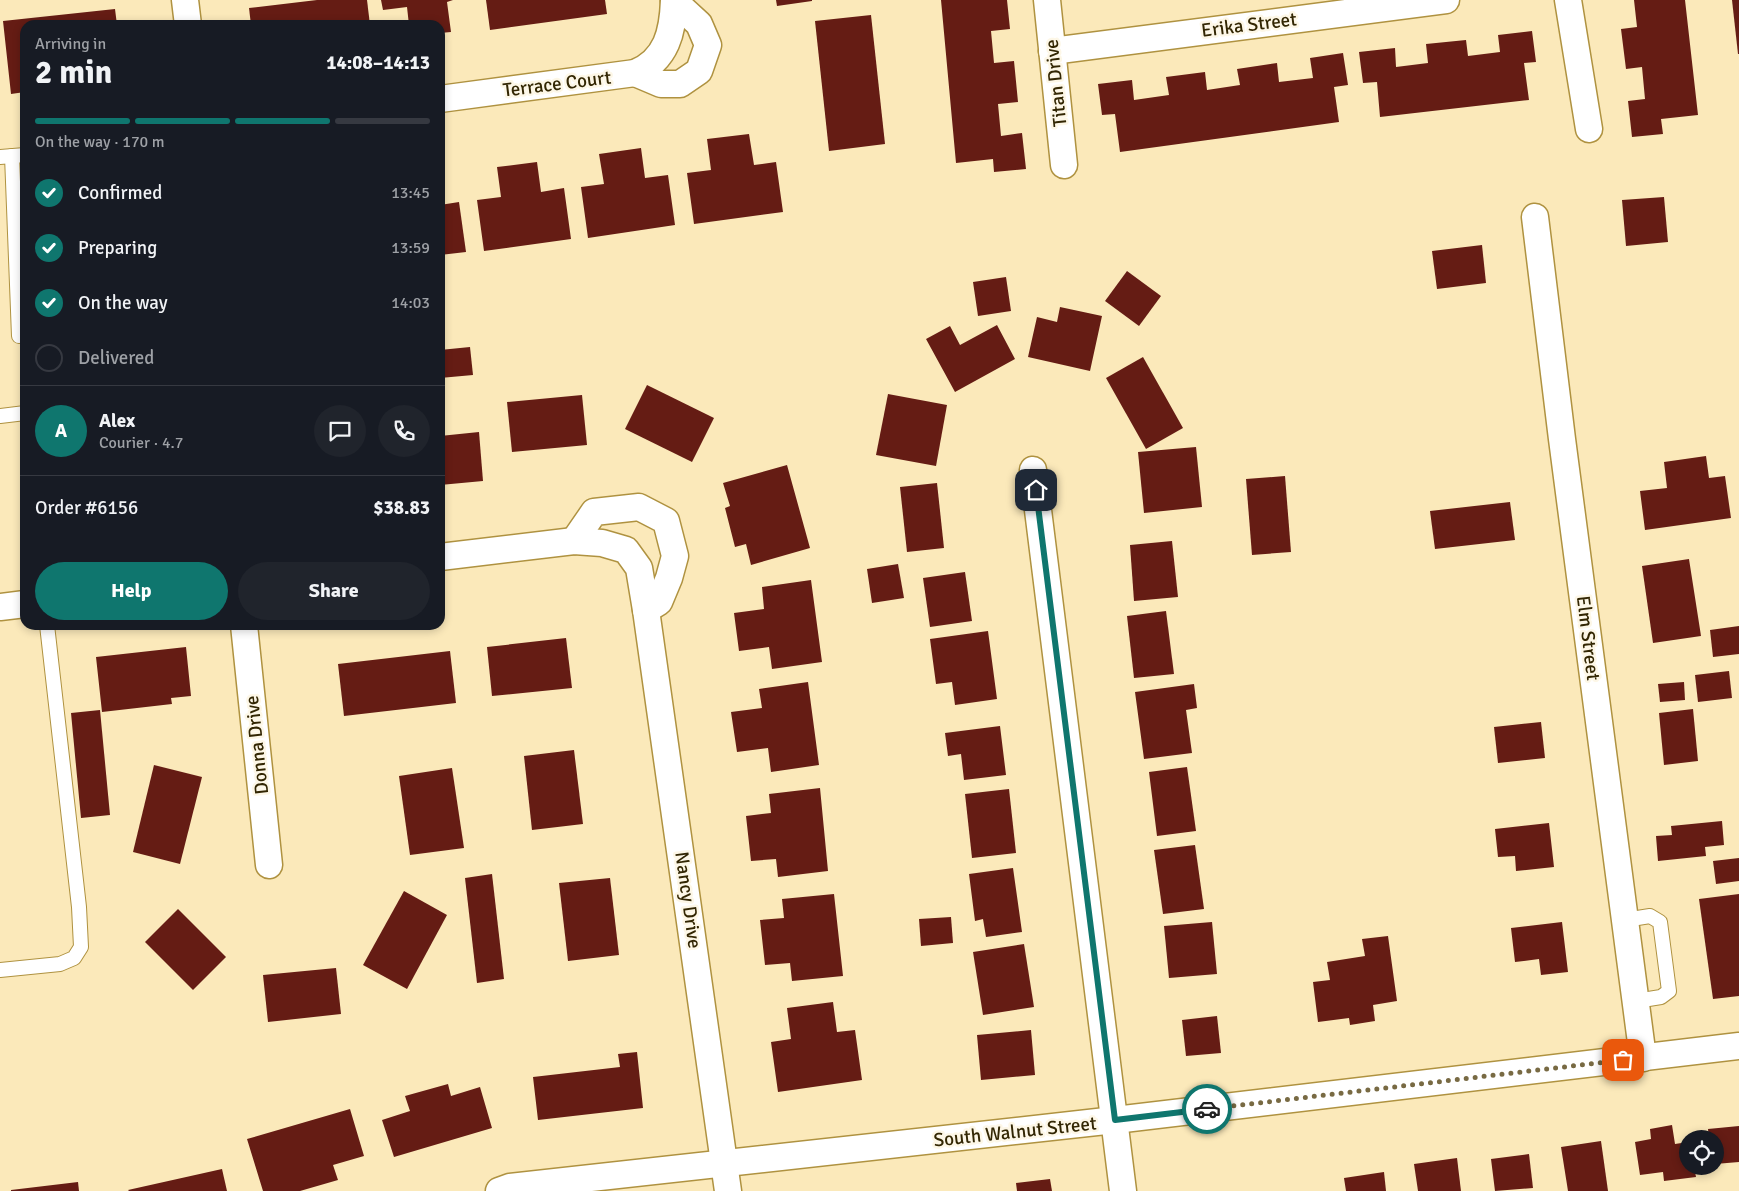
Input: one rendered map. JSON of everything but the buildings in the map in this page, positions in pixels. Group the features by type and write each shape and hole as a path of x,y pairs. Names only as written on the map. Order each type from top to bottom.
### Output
{"street":[{"path":"185,0 187,20"},
{"name":"Titan Drive","path":"1047,0 1064,165"},
{"name":"Erika Street","path":"1052,51 1446,0"},
{"path":"1568,0 1589,129"},
{"path":"635,73 661,84 680,84 699,71 708,45 699,24 674,1"},
{"name":"Terrace Court","path":"445,98 635,73 644,70 664,50 673,23 674,1"},
{"name":"Elm Street","path":"1535,217 1563,448 1643,1058"},
{"path":"1033,470 1123,1191"},
{"path":"445,556 574,541 594,512 639,507 666,521 675,556 669,578 659,602 646,610"},
{"name":"Nancy Drive","path":"574,541 602,542 626,550 639,568 728,1191"},
{"path":"0,607 20,605"},
{"name":"Donna Drive","path":"245,630 269,865"},
{"name":"South Walnut Street","path":"499,1191 510,1187 1115,1120 1739,1046"}],"lane":[{"path":"12,156 19,336"},
{"path":"0,416 20,414"},
{"path":"0,970 60,964 74,958 80,947 79,907 48,630"},
{"path":"1625,920 1650,916 1660,922 1669,991 1661,997 1636,1000"}],"way so far":[{"path":"1207,1109 1623,1060"}],"route":[{"path":"1036,490 1115,1120 1207,1109"}]}
